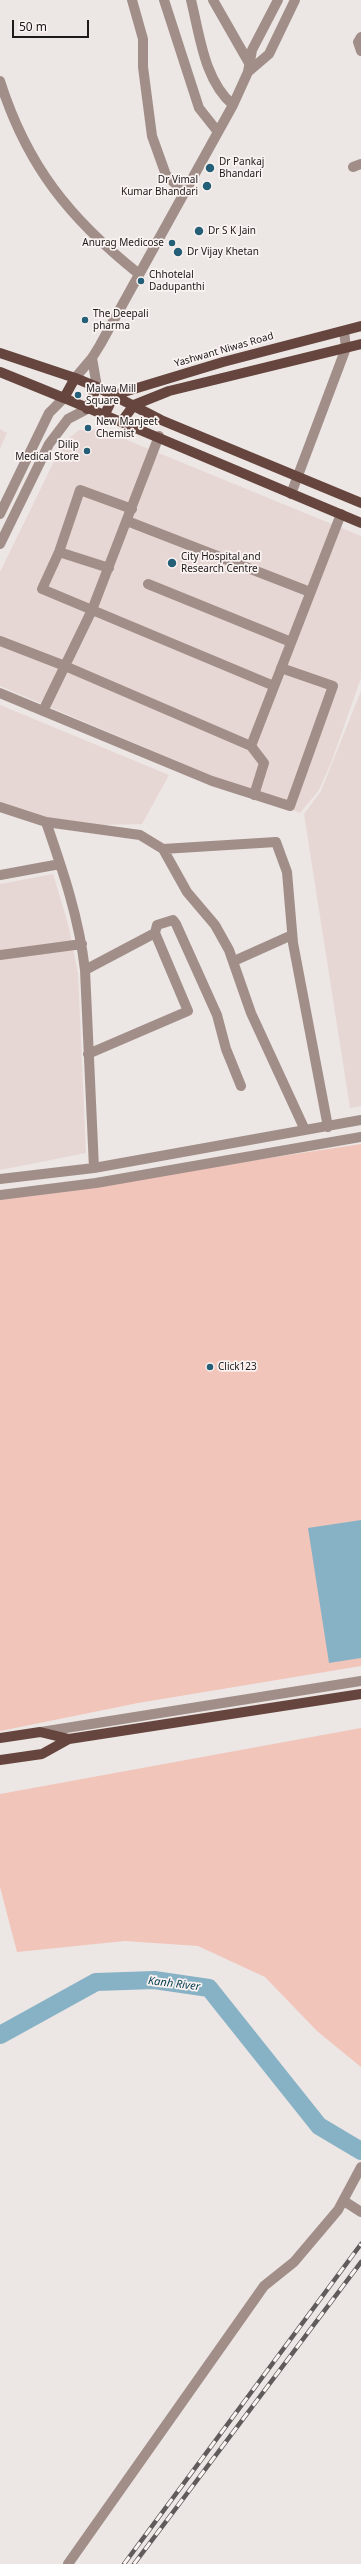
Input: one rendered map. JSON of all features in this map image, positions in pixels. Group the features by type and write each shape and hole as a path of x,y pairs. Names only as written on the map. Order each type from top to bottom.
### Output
{"main road":[{"name":"Yashwant Niwas Road","path":"114,395 223,362 361,326"},
{"path":"122,421 134,405 169,391 361,344"},
{"path":"0,353 75,378 114,395 161,420 361,503"},
{"path":"0,372 87,409 105,414 159,436 291,494 361,522"},
{"path":"64,398 75,378"},
{"path":"87,409 97,388"},
{"path":"105,414 114,395"},
{"path":"0,1760 42,1754 69,1739 361,1694"},
{"path":"0,1738 40,1732 69,1739"}],"street":[{"path":"132,0 143,39 143,67 152,136 166,175 184,192"},
{"path":"164,0 200,108 218,132"},
{"path":"191,0 212,77 220,94 234,105"},
{"path":"213,0 248,67"},
{"path":"75,378 92,358 234,105 248,67 252,50 278,0"},
{"path":"248,67 269,54 295,0"},
{"path":"361,37 358,42 361,51"},
{"path":"0,81 20,136 63,203 103,245 139,274"},
{"path":"291,494 346,348 344,331"},
{"path":"92,358 97,388"},
{"path":"0,514 49,413 64,398"},
{"path":"0,544 49,444 68,419 87,409"},
{"path":"43,711 92,610 159,436"},
{"path":"132,509 80,490 59,552 42,589 274,686"},
{"path":"251,746 340,514"},
{"path":"127,521 310,592"},
{"path":"59,552 109,568"},
{"path":"148,584 291,642"},
{"path":"0,641 65,666 251,746 264,763 254,795"},
{"path":"0,693 212,781 290,806 334,686 281,668"},
{"path":"0,807 46,822 140,835 163,849 187,892 215,924 234,961 251,1014 305,1130"},
{"path":"46,822 71,896 82,944 85,970 94,1168"},
{"path":"163,849 276,842 287,872 292,935 328,1127"},
{"path":"0,875 60,864"},
{"path":"88,1054 188,1011 155,933 155,925 171,920 175,921 217,1015 226,1049 241,1086"},
{"path":"85,970 155,933"},
{"path":"234,961 292,935"},
{"path":"0,955 82,944"},
{"path":"0,1179 94,1168 361,1120"},
{"path":"0,1195 96,1183 361,1137"},
{"path":"40,1732 361,1681"},
{"path":"68,2564 264,2286 294,2262 344,2201 361,2167"},
{"path":"344,2201 361,2212"}],"shaded area":[{"path":"0,429 7,433 0,449"},
{"path":"100,429 361,536 361,678 331,763 319,790 300,813 0,686 0,572 63,443 79,430"},
{"path":"361,691 361,1106 350,1108 304,814 321,791"},
{"path":"0,705 169,775 142,824 54,826 0,805"},
{"path":"53,874 68,924 78,973 86,1153 0,1170 0,884"},
{"path":"361,1144 361,1666 138,1703 0,1731 0,1199"},
{"path":"361,1728 361,2067 317,2031 265,1977 198,1946 125,1941 17,1952 0,1887 0,1794"}],"water":[{"path":"361,1520 361,1658 329,1663 308,1528"}],"waterway":[{"name":"Kanh River","path":"0,2035 96,1982 154,1980 209,1988 319,2126 361,2151"}],"railway":[{"path":"124,2564 361,2244"},
{"path":"134,2564 361,2262"}],"place":[{"name":"Dr Pankaj Bhandari","path":"210,168"},
{"name":"Dr Vimal Kumar Bhandari","path":"207,186"},
{"name":"Dr S K Jain","path":"199,231"},
{"name":"Anurag Medicose","path":"172,243"},
{"name":"Dr Vijay Khetan","path":"178,252"},
{"name":"Chhotelal Dadupanthi","path":"141,281"},
{"name":"The Deepali pharma","path":"85,320"},
{"name":"Malwa Mill Square","path":"78,395"},
{"name":"New Manjeet Chemist","path":"88,428"},
{"name":"Dilip Medical Store","path":"87,451"},
{"name":"City Hospital and Research Centre","path":"172,563"},
{"name":"Click123","path":"210,1367"}]}
